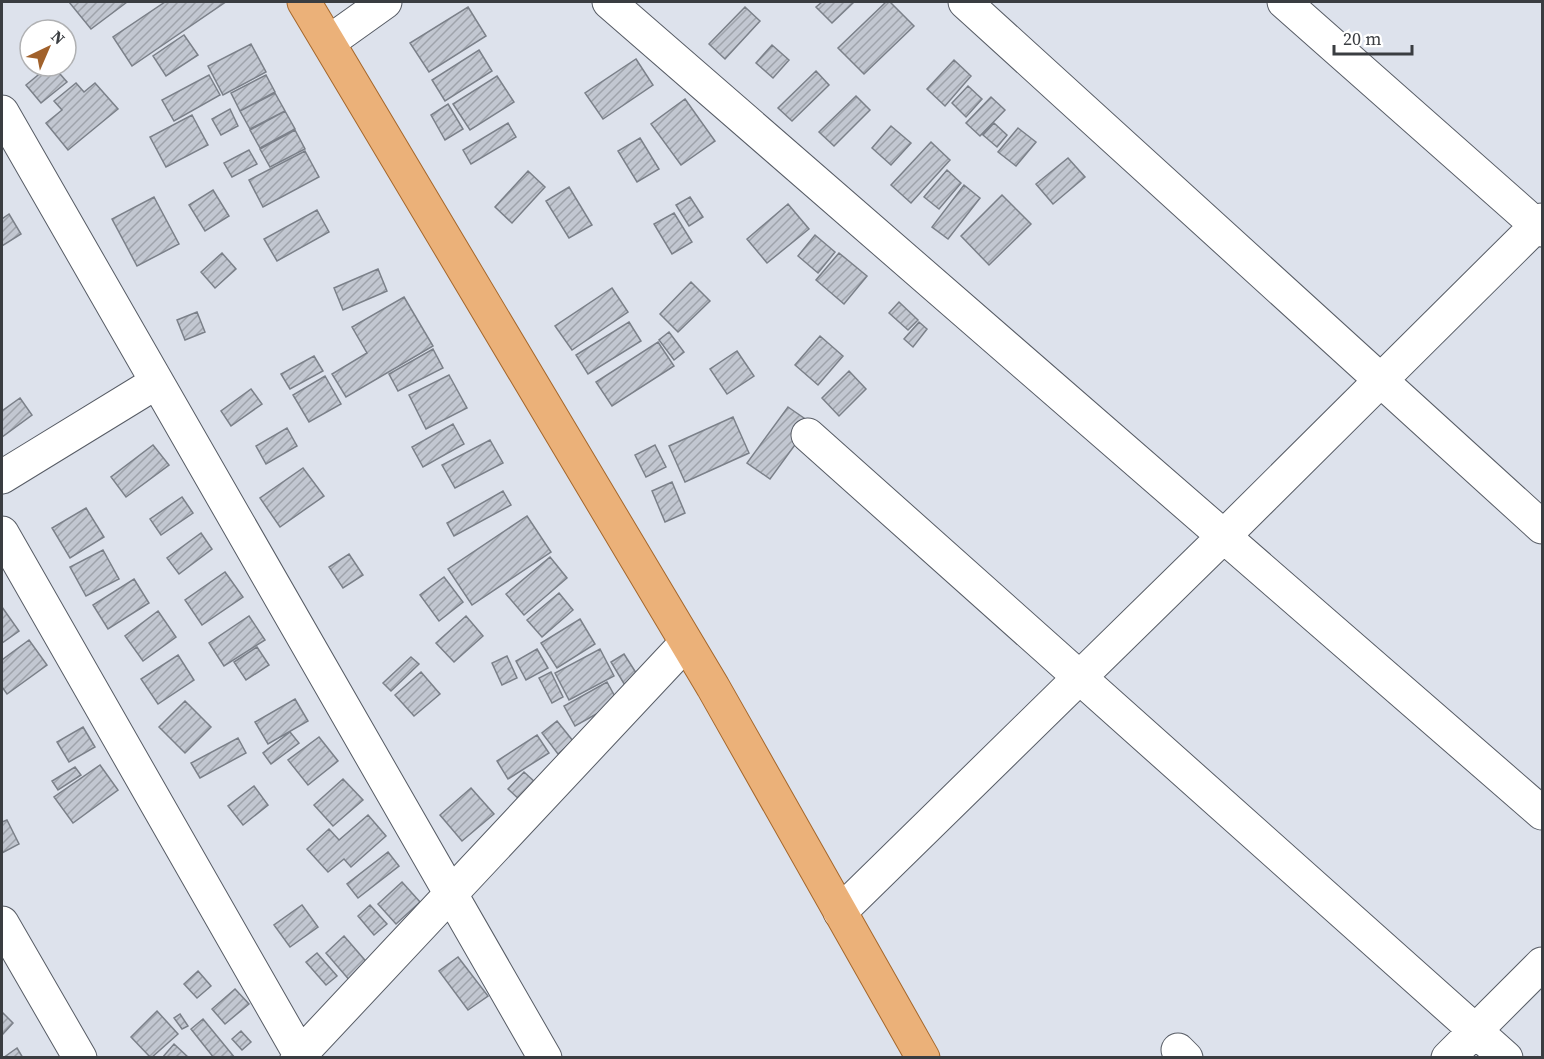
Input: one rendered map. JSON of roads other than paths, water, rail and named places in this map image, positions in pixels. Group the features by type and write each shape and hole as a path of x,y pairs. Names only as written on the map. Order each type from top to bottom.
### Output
{"main road":[{"path":"304,2 686,642 923,1058"}],"street":[{"path":"329,42 385,2"},
{"path":"609,2 1542,813"},
{"path":"965,2 1542,527"},
{"path":"840,912 1541,225 1284,2"},
{"path":"2,112 545,1058"},
{"path":"2,477 157,382"},
{"path":"808,435 1506,1058"},
{"path":"2,532 299,1056 686,642"},
{"path":"2,923 80,1058"},
{"path":"1448,1058 1542,964"}]}
